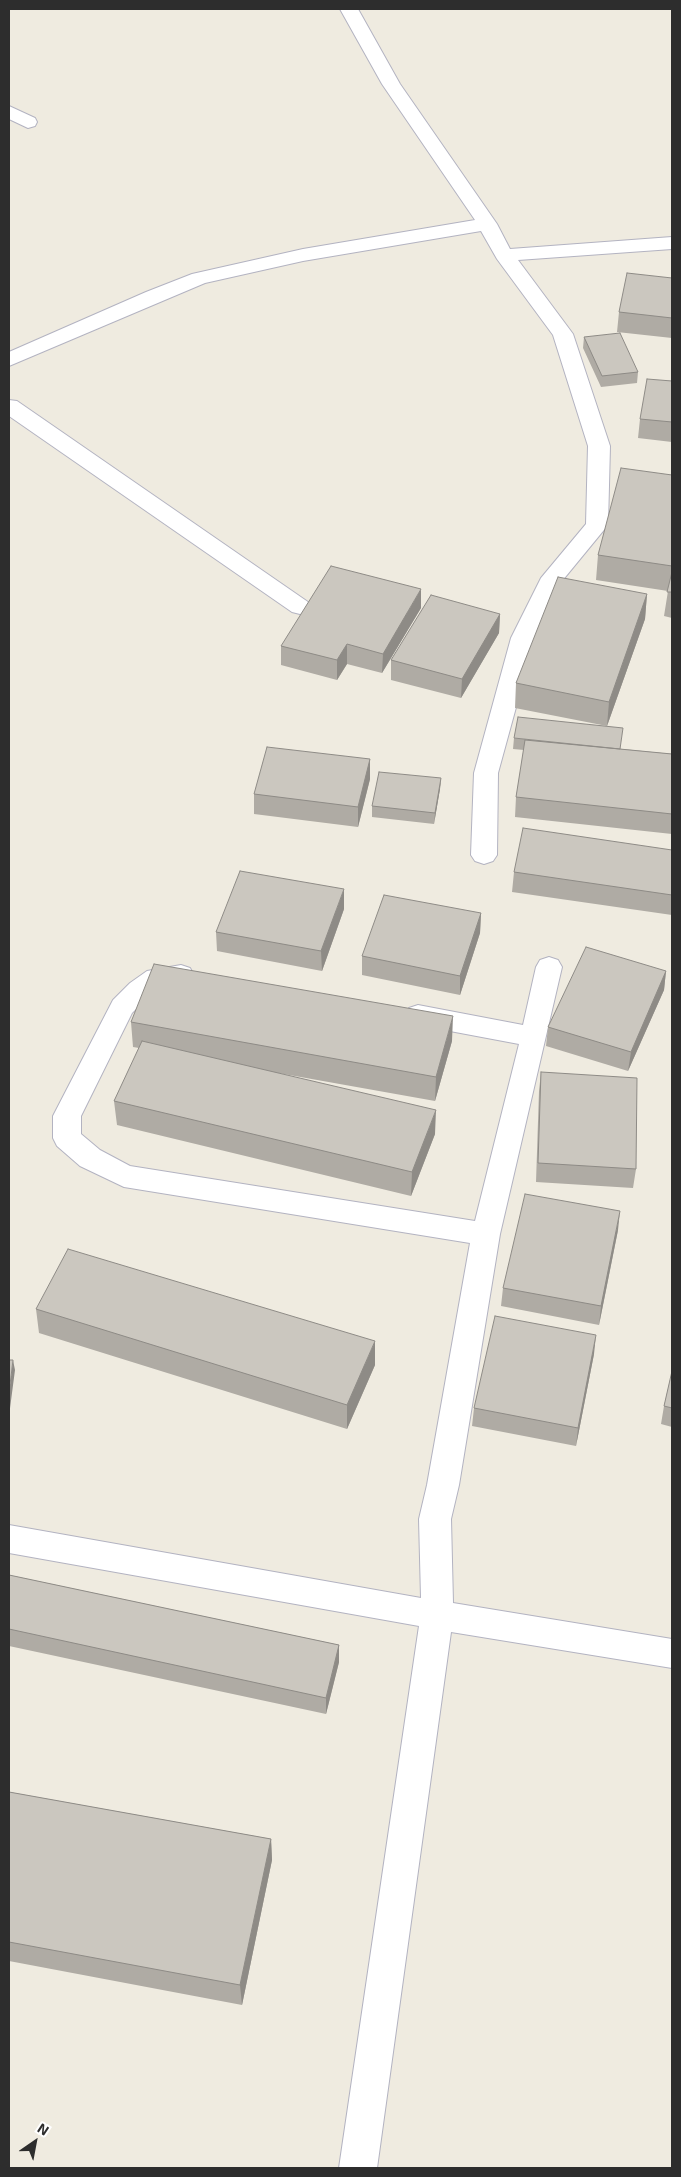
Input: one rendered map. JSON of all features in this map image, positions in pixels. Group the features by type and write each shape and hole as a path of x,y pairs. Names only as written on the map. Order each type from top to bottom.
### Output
{"street":[{"path":"349,9 391,84 487,224 504,255 563,334 599,446 597,525 552,578 523,638 486,773 484,855"},
{"path":"9,112 28,122"},
{"path":"9,360 153,296 199,278 302,255 487,224"},
{"path":"504,255 672,243"},
{"path":"9,406 300,607"},
{"path":"358,2168 437,1615 435,1518 445,1476 486,1234 549,967"},
{"path":"203,976 193,974 156,978 139,990 122,1007 67,1116 67,1138 90,1158 124,1176 486,1234"},
{"path":"398,1012 534,1037"},
{"path":"9,1539 437,1615 672,1654"}],"building":[{"path":"627,273 672,278 672,318 619,312"},
{"path":"620,333 638,372 602,376 584,337"},
{"path":"647,379 672,381 672,422 640,419"},
{"path":"621,468 672,475 672,566 598,555"},
{"path":"331,566 421,589 383,654 347,644 337,660 281,646"},
{"path":"672,572 672,592 667,592"},
{"path":"558,577 647,594 609,702 516,683"},
{"path":"431,595 500,614 462,679 391,660"},
{"path":"518,717 623,728 620,749 514,738"},
{"path":"525,740 672,754 672,814 516,797"},
{"path":"267,747 370,759 358,807 254,794"},
{"path":"379,772 441,778 435,813 372,806"},
{"path":"523,828 672,850 672,895 514,872"},
{"path":"240,871 344,889 321,951 216,932"},
{"path":"384,895 481,913 460,976 362,956"},
{"path":"586,947 666,971 631,1052 548,1027"},
{"path":"154,964 453,1016 436,1077 131,1022"},
{"path":"142,1041 436,1110 412,1172 114,1101"},
{"path":"541,1072 637,1078 636,1169 538,1163"},
{"path":"525,1194 620,1211 601,1306 503,1288"},
{"path":"68,1249 375,1341 347,1405 36,1309"},
{"path":"495,1316 596,1335 578,1428 474,1408"},
{"path":"9,1360 13,1360 9,1393"},
{"path":"672,1371 672,1408 664,1406"},
{"path":"9,1575 339,1645 326,1698 9,1629"},
{"path":"9,1792 271,1839 240,1985 9,1942"}]}
